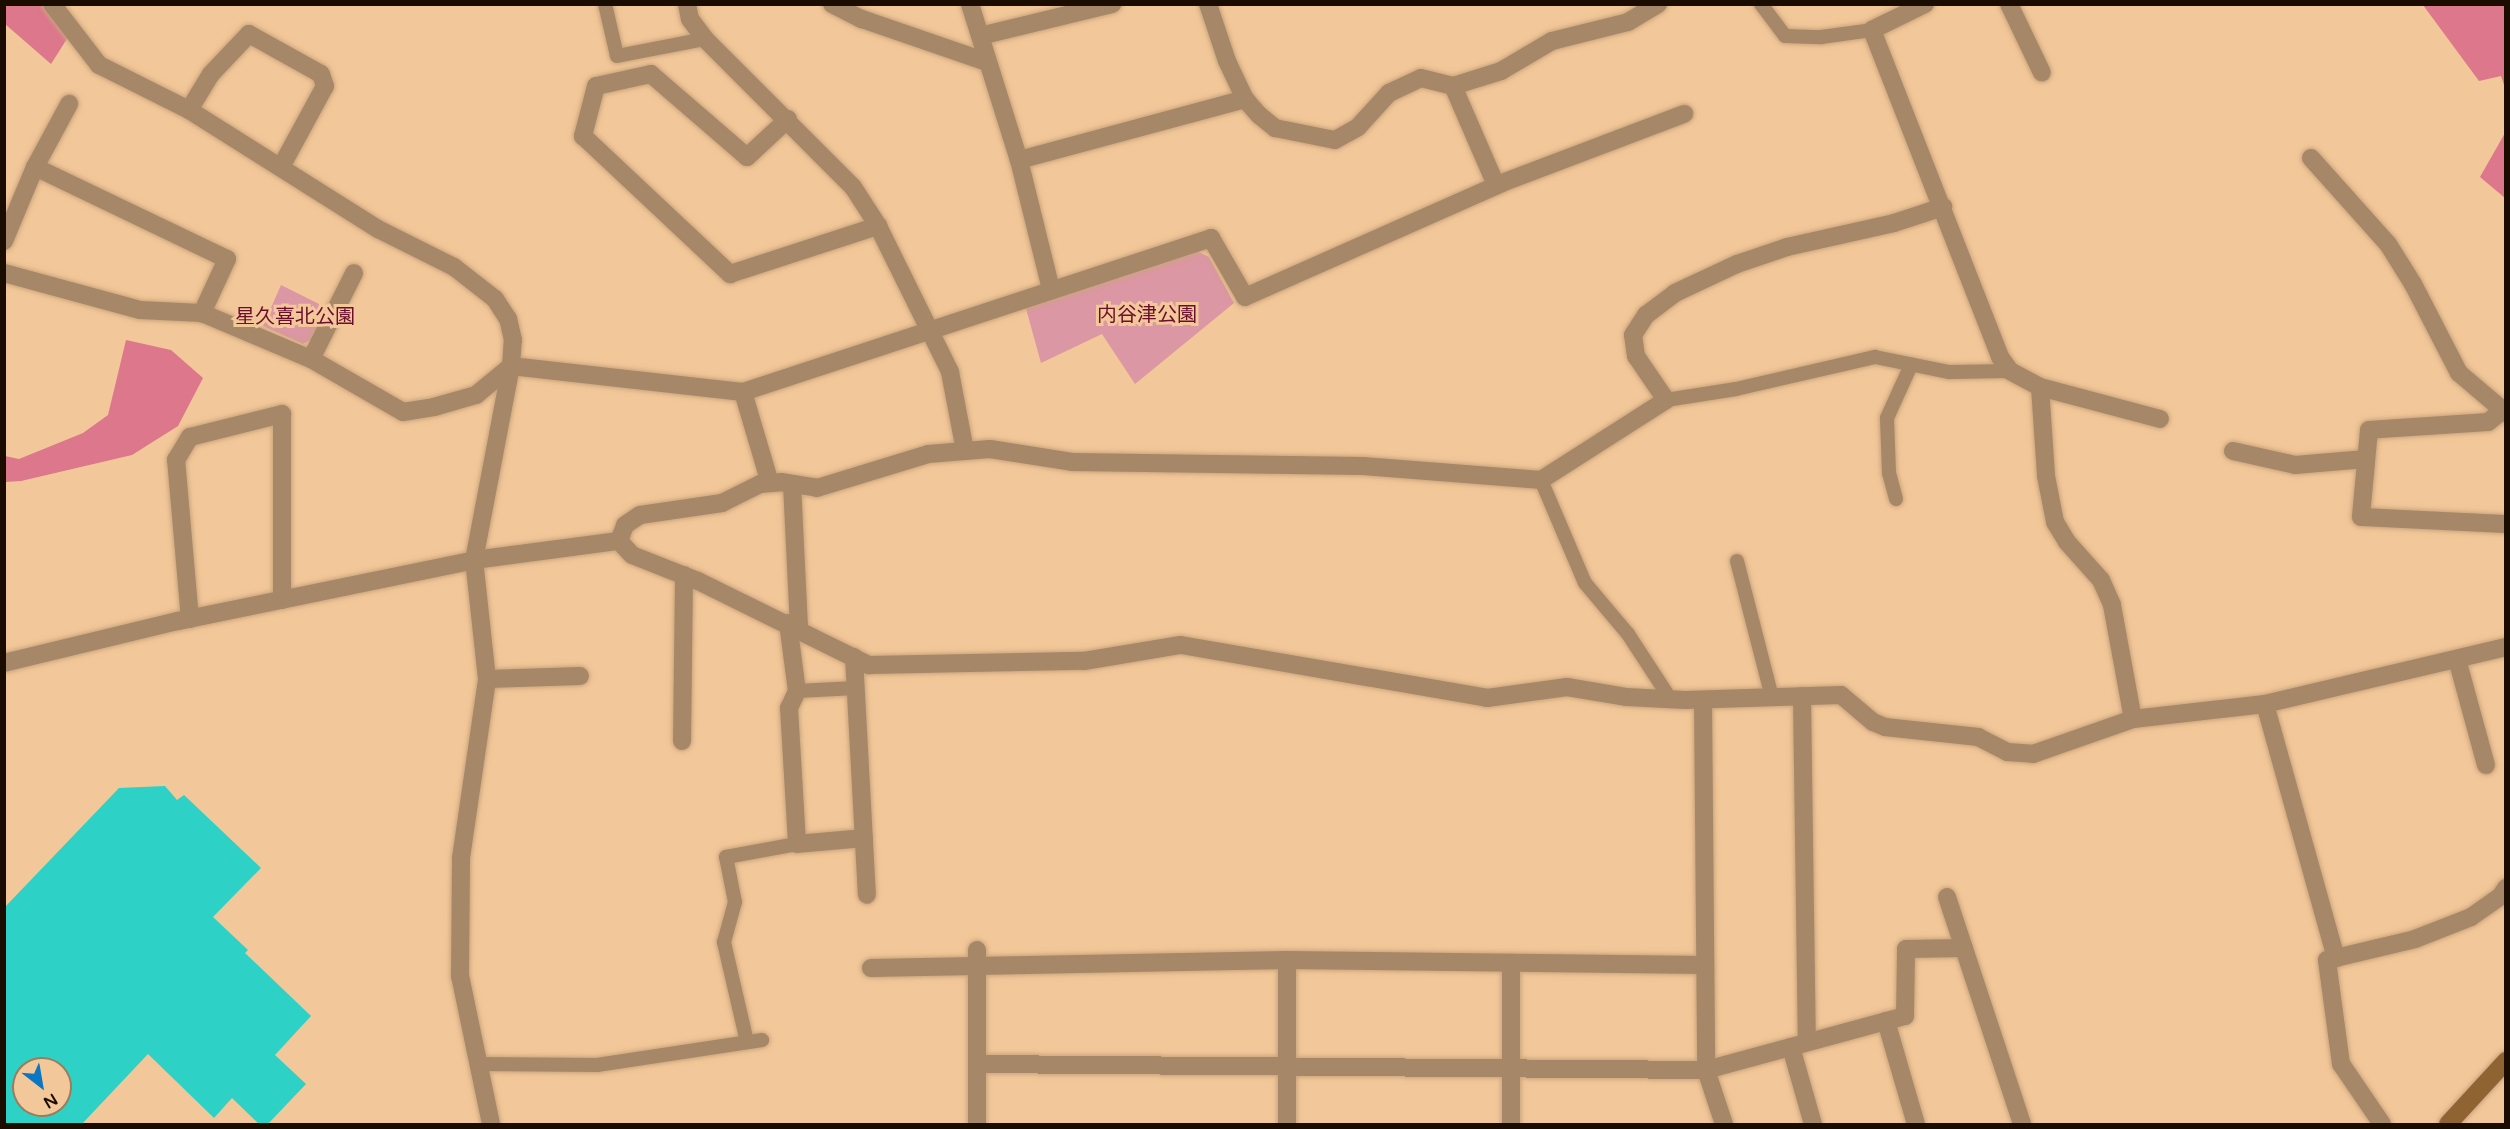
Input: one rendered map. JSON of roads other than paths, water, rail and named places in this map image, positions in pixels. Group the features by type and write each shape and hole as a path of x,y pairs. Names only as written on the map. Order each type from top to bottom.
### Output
{"street":[{"path":"52,4 99,65 189,110 378,228 454,267 495,299 508,320 513,340 511,366 474,560 487,679 461,858 460,976 490,1125"},
{"path":"687,4 690,19 705,39 853,187 878,226 950,372 965,451"},
{"path":"832,4 860,12 987,62"},
{"path":"970,4 1019,160 1051,289"},
{"path":"980,36 1069,9 1112,4"},
{"path":"1208,4 1227,61 1245,99 1275,128 1335,140 1358,127 1389,93 1421,78 1453,86 1501,71 1552,41 1628,22 1658,4"},
{"path":"1925,4 1872,30 2000,357 2010,371 2040,387 2160,419"},
{"path":"2009,4 2043,74"},
{"path":"189,110 211,74 249,34 321,74 326,86 281,167"},
{"path":"788,120 747,157 651,74 596,86 583,136 730,274 878,226"},
{"path":"1453,86 1496,185"},
{"path":"1019,160 1245,99"},
{"path":"4,241 35,167 69,104"},
{"path":"4,273 140,310 202,313 311,359 403,412 434,407 476,395 511,366 743,392 1211,238 1245,297 1496,185 1684,114"},
{"path":"2311,158 2388,244 2414,284 2460,373 2504,412 2488,422 2369,430 2361,518 2505,524"},
{"path":"35,167 227,259 202,313"},
{"path":"618,541 625,525 640,516 722,503 760,484 792,484 818,488 885,470 928,454 990,449 1072,462 1363,466 1541,480 1666,400 1636,356 1633,335 1646,315 1675,293 1737,264 1787,247 1894,223 1943,207"},
{"path":"311,359 354,273"},
{"path":"2040,387 2046,476 2055,522 2067,542 2101,580 2112,605 2133,719"},
{"path":"743,392 770,483"},
{"path":"190,619 176,460 190,437 282,414 282,600"},
{"path":"2233,451 2295,465 2366,459"},
{"path":"792,484 793,626 797,692 789,708 797,844 864,838"},
{"path":"4,663 190,619 474,560 618,541"},
{"path":"618,541 632,555 684,575 793,626 869,665 1084,661 1181,645 1487,698 1567,687 1626,697 1671,700 1841,695 1873,722 1886,727 1978,736 2007,752 2025,754 2033,754 2133,719 2265,704 2505,647"},
{"path":"682,741 684,575"},
{"path":"854,657 867,894"},
{"path":"2457,659 2486,765"},
{"path":"487,679 580,676"},
{"path":"1802,696 1799,1045 1813,1125"},
{"path":"1703,700 1706,1070 1724,1125"},
{"path":"2265,704 2336,958"},
{"path":"2382,1125 2341,1064 2327,960 2415,939 2471,917 2500,897 2505,888"},
{"path":"1947,897 2022,1125"},
{"path":"977,1064 1706,1070 1905,1016 1906,949 1964,948"},
{"path":"871,968 977,957 1511,965 1705,965"},
{"path":"977,957 977,1125"},
{"path":"1287,960 1287,1125"},
{"path":"1511,965 1511,1125"},
{"path":"1886,1021 1916,1125"},
{"path":"2448,1125 2505,1060"}],"lane":[{"path":"605,4 617,57 705,39"},
{"path":"1761,4 1785,36 1821,37 1872,30"},
{"path":"1666,400 1736,389 1875,357 1949,372 2010,371"},
{"path":"1896,500 1889,473 1887,418 1911,365"},
{"path":"1541,480 1585,583 1628,634 1671,700"},
{"path":"1737,561 1772,697"},
{"path":"797,692 856,688"},
{"path":"747,1042 724,942 735,902 726,857 797,844"},
{"path":"478,1064 597,1065 762,1040"}],"park label":[{"name":"内谷津公園","path":"1147,315"},
{"name":"星久喜北公園","path":"295,317"}]}
